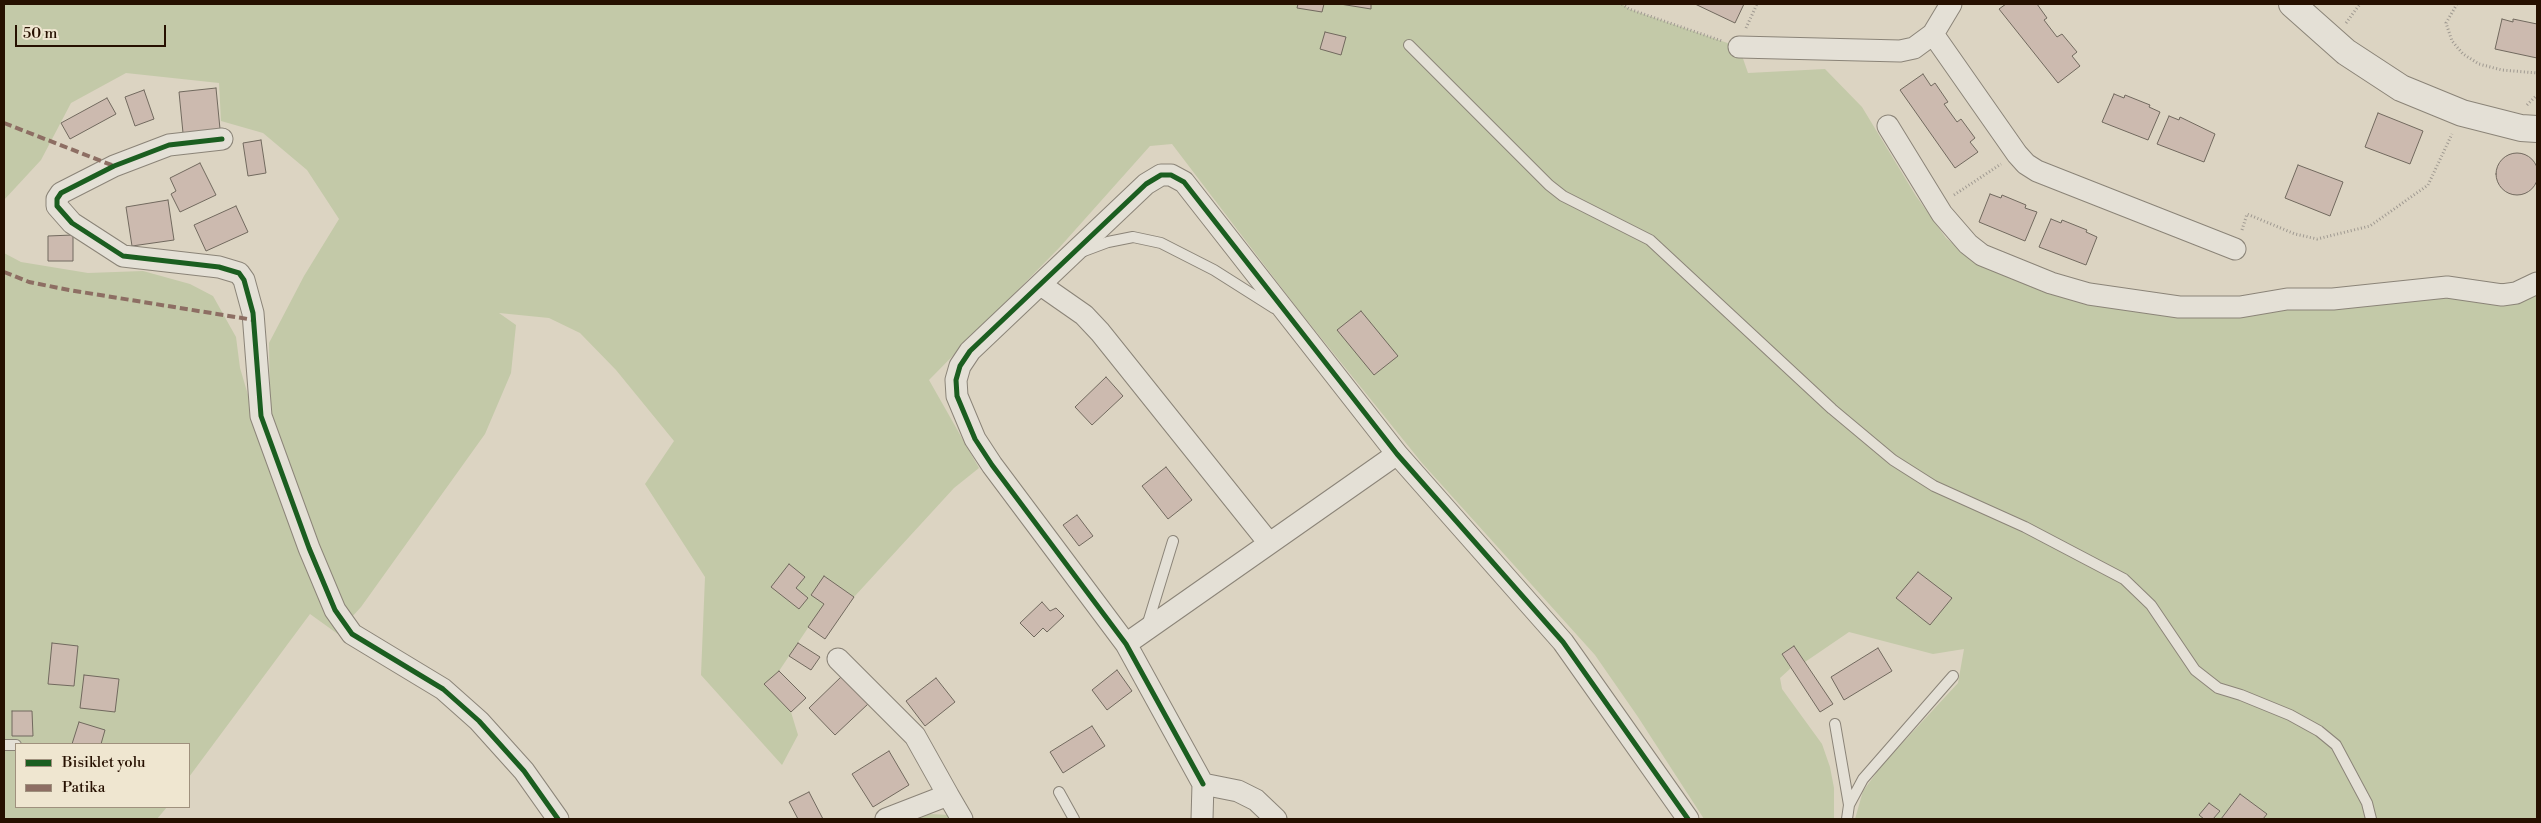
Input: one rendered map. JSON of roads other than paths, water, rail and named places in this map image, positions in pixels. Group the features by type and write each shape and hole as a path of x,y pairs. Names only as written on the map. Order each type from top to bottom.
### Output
{"street":[{"path":"1739,47 1900,51 1914,48 1934,34 1950,4"},
{"path":"2292,4 2346,52 2401,88 2462,113 2521,128 2529,120"},
{"path":"1934,34 2017,154 2036,171 2235,249"},
{"path":"1888,126 1937,206 1956,232 1982,255 2079,291 2144,304 2179,307 2240,306 2279,300 2333,299 2447,287 2502,295 2516,293 2537,283"},
{"path":"222,139 170,145 114,166 61,194 56,199 57,206 72,223 123,256 219,267 239,273 244,280 253,313 261,416 302,531 335,610 352,634 443,689 479,720 524,771 558,819"},
{"path":"1202,819 1203,784 1126,644 992,465 975,439 957,396 956,380 960,366 970,351 1042,285 1146,184 1161,175 1171,175 1178,178 1190,189 1397,454 1563,642 1688,819"},
{"path":"1042,285 1084,316 1100,332 1269,543"},
{"path":"1126,644 1397,454"},
{"path":"838,659 915,736 962,819"},
{"path":"1203,784 1238,790 1256,800 1276,819"},
{"path":"886,819 948,795"}],"lane":[{"path":"1409,45 1549,185 1563,196 1650,240 1832,409 1893,460 1934,486 2024,527 2124,579 2151,605 2195,670 2218,688 2241,695 2290,715 2320,731 2336,745 2366,803 2371,819"},
{"path":"1072,256 1120,239 1144,238 1161,243 1214,270 1288,316"},
{"path":"1146,629 1173,541"},
{"path":"1849,805 1863,779 1953,676"},
{"path":"1835,724 1849,805 1847,819"},
{"path":"1059,792 1074,819"}]}
